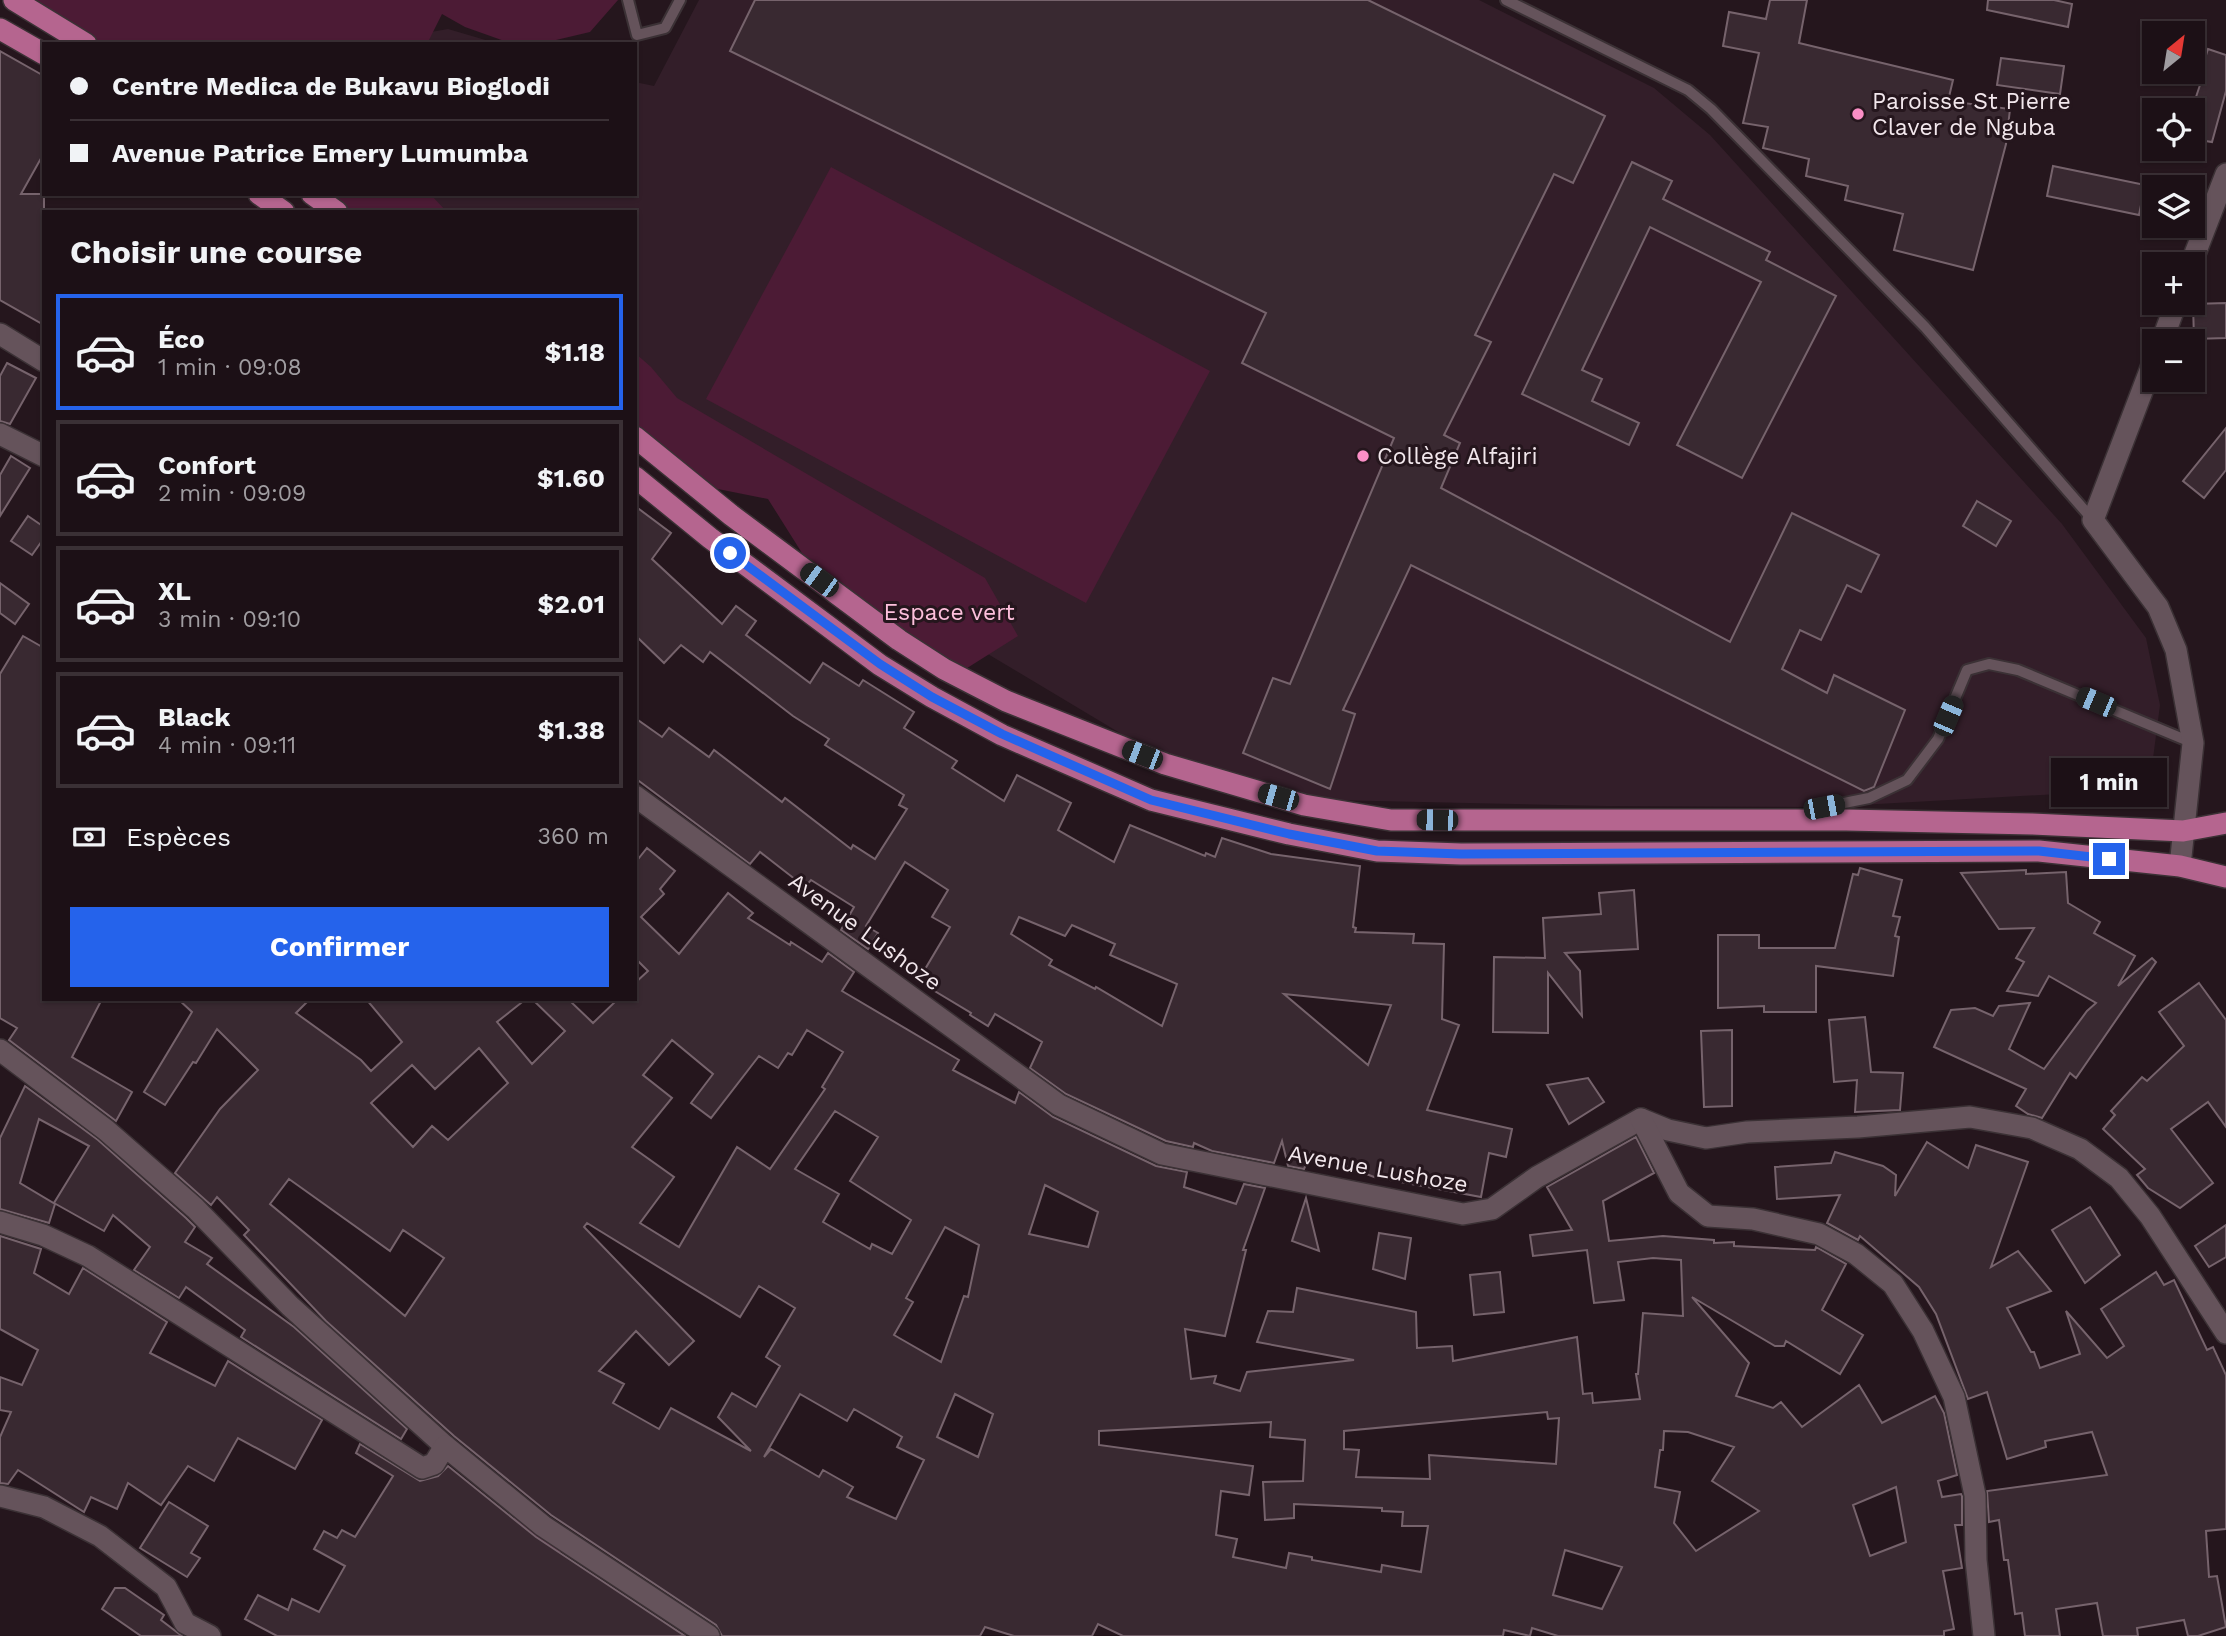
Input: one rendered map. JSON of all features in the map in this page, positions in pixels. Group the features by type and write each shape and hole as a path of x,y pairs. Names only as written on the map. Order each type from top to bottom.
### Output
{"main road":[{"path":"14,0 83,42"},
{"path":"0,29 42,53"},
{"path":"262,196 281,210"},
{"path":"315,196 334,210"},
{"path":"637,439 742,523 899,640 944,669 1006,701 1165,764 1304,805 1391,820 1846,820 2183,831 2226,823"},
{"path":"637,479 710,538 828,626 932,697 1002,734 1151,800 1289,834 1377,851 1461,854 2039,851 2179,866 2226,877"},
{"path":"1151,800 1165,764"}],"street":[{"path":"2196,252 2226,174"},
{"path":"0,334 42,360"},
{"path":"2142,391 2093,520 2158,607 2176,650 2193,743 2179,866"},
{"path":"0,433 42,455"},
{"name":"Avenue Lushoze","path":"637,797 1059,1105 1162,1154 1463,1214 1492,1209 1538,1177 1642,1119"},
{"path":"0,1051 106,1130 195,1208 290,1306 485,1480 543,1526 709,1636"},
{"path":"1642,1119 1668,1130 1706,1138 1747,1132 1970,1117 2032,1128 2080,1149 2119,1178 2150,1216 2226,1333"},
{"path":"1642,1119 1679,1193 1708,1216 1753,1219 1819,1234 1856,1254 1894,1284 1923,1331 1954,1397 1975,1495 1976,1560 1984,1636"},
{"path":"0,1223 43,1235 88,1256 422,1468 434,1464 445,1446"},
{"path":"0,1496 44,1507 100,1536 166,1587 186,1623 210,1636"}],"lane":[{"path":"628,0 637,35 665,28 680,0"},
{"path":"1506,0 1688,90 1711,109 1924,327 2093,520"},
{"path":"1846,820 1824,807 1869,798 1907,780 1938,739 1967,670 1989,664 2018,670 2193,743"}],"shaded area":[{"name":"Collège Alfajiri","path":"699,0 1479,0 1654,88 1710,135 2062,524 2146,638 2160,705 2149,789 1824,807 1329,800 1150,751 951,632 637,390 637,210 394,210 377,196 637,196 637,82 654,86"},
{"path":"448,29 492,42 415,42 420,34"}],"green space":[{"path":"14,0 618,0 590,32 548,42 507,42 465,27 442,14 428,42 83,42"},
{"path":"831,167 1210,371 1086,603 706,399"},
{"path":"315,196 432,196 445,210 334,210"},
{"name":"Espace vert","path":"637,355 677,398 985,578 1018,636 956,675 819,580 768,499 693,484 637,438"}],"building":[{"path":"755,0 1368,0 1605,116 1573,183 1554,174 1475,335 1491,342 1444,435 1460,443 1441,488 1730,642 1792,513 1879,555 1861,592 1847,585 1821,640 1800,630 1782,669 1827,693 1834,675 1905,710 1874,787 1864,791 1411,565 1343,710 1355,714 1330,789 1243,753 1273,678 1290,684 1394,438 1242,363 1266,313 730,51"},
{"path":"1770,0 1807,0 1799,43 1953,80 1948,101 2010,109 2006,144 1973,270 1894,250 1903,214 1845,200 1848,186 1806,176 1809,159 1763,148 1768,127 1743,123 1759,53 1723,46 1729,12 1766,19"},
{"path":"1988,0 2054,0 2072,4 2068,27 1987,10"},
{"path":"2208,49 2226,55 2226,91 2212,142 2205,141 2205,98 2196,98 2200,85 2197,84 2205,84 2205,59"},
{"path":"0,51 42,75 42,157 21,194 44,196 42,324 0,300"},
{"path":"2001,58 2064,66 2060,94 1997,85"},
{"path":"1632,162 1672,181 1663,199 1770,252 1766,260 1836,296 1742,478 1677,445 1761,282 1650,227 1582,370 1602,379 1592,401 1639,423 1629,445 1522,394"},
{"path":"2053,166 2142,184 2139,215 2047,196"},
{"path":"2226,303 2226,338 2205,339 2205,329 2194,329 2193,315 2205,315 2205,304"},
{"path":"7,363 36,378 10,424 0,421 0,376"},
{"path":"2226,428 2226,470 2204,498 2183,481"},
{"path":"11,456 30,468 0,516 0,475"},
{"path":"1977,501 2011,521 1996,546 1963,526"},
{"path":"637,508 671,533 652,559 722,624 736,606 756,621 746,635 810,683 823,663 859,686 863,680 914,712 904,728 957,761 952,768 1004,801 1017,775 1071,803 1058,830 1114,862 1130,825 1205,856 1206,853 1215,857 1222,838 1271,854 1360,866 1353,927 1356,928 1355,932 1414,934 1413,943 1444,944 1442,1019 1459,1025 1427,1110 1512,1129 1506,1157 1489,1153 1481,1197 1374,1177 1311,1152 1304,1169 1288,1166 1282,1141 1274,1163 1212,1151 1194,1143 1193,1147 1166,1141 1066,1094 1030,1068 1042,1042 995,1014 988,1026 918,981 950,927 932,917 948,890 905,862 866,926 878,933 868,949 841,930 854,907 811,880 805,887 760,852 750,864 637,779 637,719 662,737 669,728 709,757 714,750 782,802 785,798 851,849 853,845 875,859 907,809 899,805 904,795 825,745 829,739 793,716 710,652 703,662 681,645 664,663 637,637","holes":["1019,917 1065,936 1072,925 1115,944 1110,955 1177,984 1162,1026 1096,987 1095,989 1049,965 1052,960 1011,934","1284,994 1391,1005 1368,1065"]},
{"path":"28,516 42,526 42,541 32,555 11,541"},
{"path":"0,583 29,604 15,624 0,613"},
{"path":"23,636 42,647 42,1001 101,1001 72,1057 132,1092 116,1121 9,1040 17,1028 0,1018 0,674"},
{"path":"647,848 675,871 660,889 664,894 641,917 679,954 728,893 753,913 748,918 790,945 791,942 822,962 828,953 854,972 842,991 959,1060 953,1070 1015,1103 1019,1092 1053,1117 1156,1166 1187,1172 1184,1187 1236,1204 1244,1184 1265,1188 1243,1250 1246,1250 1225,1336 1185,1329 1191,1379 1216,1376 1214,1383 1240,1391 1247,1372 1354,1360 1257,1342 1268,1311 1293,1312 1297,1288 1416,1312 1417,1348 1452,1346 1453,1361 1577,1337 1583,1394 1592,1393 1593,1403 1640,1399 1636,1374 1643,1313 1683,1316 1681,1260 1653,1258 1618,1262 1624,1300 1594,1303 1587,1250 1533,1256 1530,1235 1572,1230 1547,1187 1636,1137 1654,1173 1603,1201 1609,1241 1663,1236 1714,1240 1714,1243 1734,1242 1734,1246 1815,1250 1816,1247 1846,1264 1822,1310 1863,1335 1840,1374 1786,1341 1784,1346 1775,1346 1692,1297 1749,1363 1736,1396 1773,1408 1781,1402 1802,1427 1859,1385 1882,1423 1935,1396 1944,1413 1957,1475 1938,1481 1942,1497 1962,1496 1962,1525 1955,1525 1962,1568 1943,1571 1954,1629 1944,1631 1944,1636 1558,1636 1532,1628 1530,1636 1504,1630 1503,1636 1123,1636 1098,1624 1092,1636 1014,1636 985,1627 980,1636 722,1636 716,1625 551,1515 454,1436 326,1321 244,1235 249,1230 217,1197 211,1205 175,1173 220,1109 258,1070 217,1029 165,1105 144,1092 192,1012 180,1001 308,1001 296,1013 361,1060 371,1071 402,1042 368,1001 523,1001 497,1022 532,1064 565,1031 534,1001 570,1001 593,1023 616,1001 637,1001 637,981 648,971 637,960 637,860","holes":["807,1030 843,1052 822,1087 825,1089 770,1169 737,1147 679,1247 640,1223 674,1177 632,1147 672,1098 643,1075 672,1040 713,1074 691,1103 711,1118 759,1056 778,1068 788,1053 792,1055","479,1048 508,1083 448,1140 432,1126 413,1147 371,1103 412,1065 435,1089","835,1111 878,1137 850,1181 911,1220 892,1254 872,1244 870,1249 823,1222 839,1194 795,1169","289,1179 390,1251 403,1230 444,1258 405,1316 270,1204","1045,1185 1098,1212 1088,1247 1029,1234","587,1223 740,1317 759,1286 795,1308 766,1357 780,1366 756,1407 732,1393 718,1417 751,1451 671,1408 659,1429 613,1403 624,1384 599,1371 636,1331 669,1365 694,1341 584,1227","945,1227 979,1245 968,1297 964,1296 941,1362 894,1335 913,1302 906,1298","800,1394 847,1421 854,1409 902,1437 897,1447 924,1460 896,1519 847,1497 853,1487 823,1470 819,1477 771,1449 764,1457","955,1394 993,1414 978,1457 937,1437","1547,1412 1548,1419 1559,1418 1556,1464 1429,1455 1430,1479 1356,1477 1359,1450 1344,1449 1344,1431","1271,1422 1270,1437 1305,1440 1303,1481 1263,1482 1265,1520 1294,1518 1294,1504 1382,1508 1382,1511 1403,1512 1402,1526 1428,1526 1421,1572 1382,1565 1381,1572 1312,1560 1312,1557 1289,1553 1286,1568 1233,1557 1237,1539 1216,1535 1221,1491 1249,1495 1253,1466 1099,1445 1099,1431","1664,1431 1688,1432 1734,1447 1712,1481 1759,1511 1696,1551 1674,1523 1680,1492 1655,1487 1660,1450 1663,1450","1896,1487 1906,1542 1870,1556 1853,1505","1565,1550 1622,1567 1602,1609 1553,1595"]},
{"path":"1860,868 1902,880 1893,916 1900,917 1895,936 1899,937 1893,976 1816,966 1816,1012 1764,1012 1764,1006 1718,1008 1718,935 1759,935 1759,948 1835,948 1853,874 1858,875"},
{"path":"2026,870 2026,874 2066,872 2068,903 2100,922 2094,933 2135,956 2118,986 2152,958 2156,962 2076,1078 2070,1073 2042,1118 2028,1114 2016,1106 2026,1089 1934,1047 1951,1010 1975,1008 1993,1016 1999,1006 2030,1003 2009,1049 2044,1069 2087,1011 2096,1003 2049,976 2038,996 2007,991 2024,962 2016,958 2034,928 1999,929 1961,873"},
{"path":"1634,890 1638,949 1565,953 1580,971 1582,1016 1548,973 1548,1033 1493,1032 1494,957 1545,958 1543,918 1601,914 1599,893"},
{"path":"2199,983 2226,1020 2226,1127 2208,1102 2171,1129 2213,1183 2180,1208 2148,1188 2137,1175 2145,1169 2103,1129 2115,1115 2111,1111 2142,1077 2147,1081 2184,1046 2159,1012"},
{"path":"1865,1017 1871,1072 1903,1073 1900,1110 1855,1112 1857,1080 1834,1082 1829,1020"},
{"path":"1732,1030 1732,1106 1704,1107 1701,1031"},
{"path":"1588,1078 1604,1102 1569,1124 1547,1085"},
{"path":"25,1086 98,1140 186,1218 195,1227 185,1242 212,1258 207,1264 294,1327 407,1429 401,1439 241,1337 245,1330 186,1287 179,1298 134,1270 150,1247 113,1215 104,1231 54,1203 89,1146 39,1119 20,1183 55,1204 49,1223 0,1209 0,1138"},
{"path":"1927,1142 1968,1168 1976,1145 2028,1162 1991,1267 2018,1251 2051,1291 2007,1308 2031,1352 2034,1352 2040,1368 2080,1354 2066,1311 2107,1358 2124,1346 2101,1309 2156,1272 2164,1285 2174,1280 2207,1350 2213,1347 2226,1375 2226,1529 2206,1531 2209,1577 2217,1576 2226,1627 2198,1636 2188,1636 2184,1620 2137,1628 2138,1636 2103,1636 2097,1603 2056,1609 2060,1636 2025,1636 2022,1613 2015,1614 2008,1560 2004,1560 1999,1520 1989,1522 1987,1491 2107,1475 2092,1432 2045,1441 2046,1447 2007,1459 1987,1392 1968,1399 1936,1314 1919,1287 1860,1236 1858,1240 1827,1223 1840,1195 1777,1199 1775,1167 1831,1163 1835,1152 1883,1166 1896,1175 1895,1196"},
{"path":"1306,1198 1319,1251 1292,1241"},
{"path":"2090,1207 2120,1255 2085,1283 2052,1230"},
{"path":"2226,1225 2226,1257 2209,1267 2195,1246"},
{"path":"1379,1233 1411,1238 1405,1279 1373,1269"},
{"path":"0,1236 41,1249 34,1273 69,1294 83,1268 167,1322 150,1353 215,1386 228,1361 322,1420 295,1469 238,1438 214,1481 188,1466 161,1505 128,1483 117,1509 91,1497 84,1512 18,1470 8,1484 0,1483 0,1437 11,1412 0,1410 0,1377 22,1385 38,1350 0,1329"},
{"path":"1500,1272 1504,1312 1474,1315 1470,1275"},
{"path":"360,1444 420,1481 438,1476 448,1466 536,1537 685,1636 277,1636 245,1619 258,1595 288,1610 292,1599 319,1612 345,1566 314,1549 324,1531 337,1538 342,1530 355,1537 393,1476 356,1453"},
{"path":"169,1502 208,1526 191,1553 200,1558 187,1577 140,1548"},
{"path":"115,1588 125,1588 164,1615 161,1620 182,1636 141,1636 102,1609"}],"waterway":[{"path":"516,1522 559,1548"}],"place":[{"name":"Paroisse St Pierre Claver de Nguba","path":"1858,114"},
{"name":"Collège Alfajiri","path":"1363,456"}],"route":[{"path":"730,553 880,664 932,697 1002,734 1151,800 1289,834 1377,851 1461,854 2039,851 2109,859"}]}
